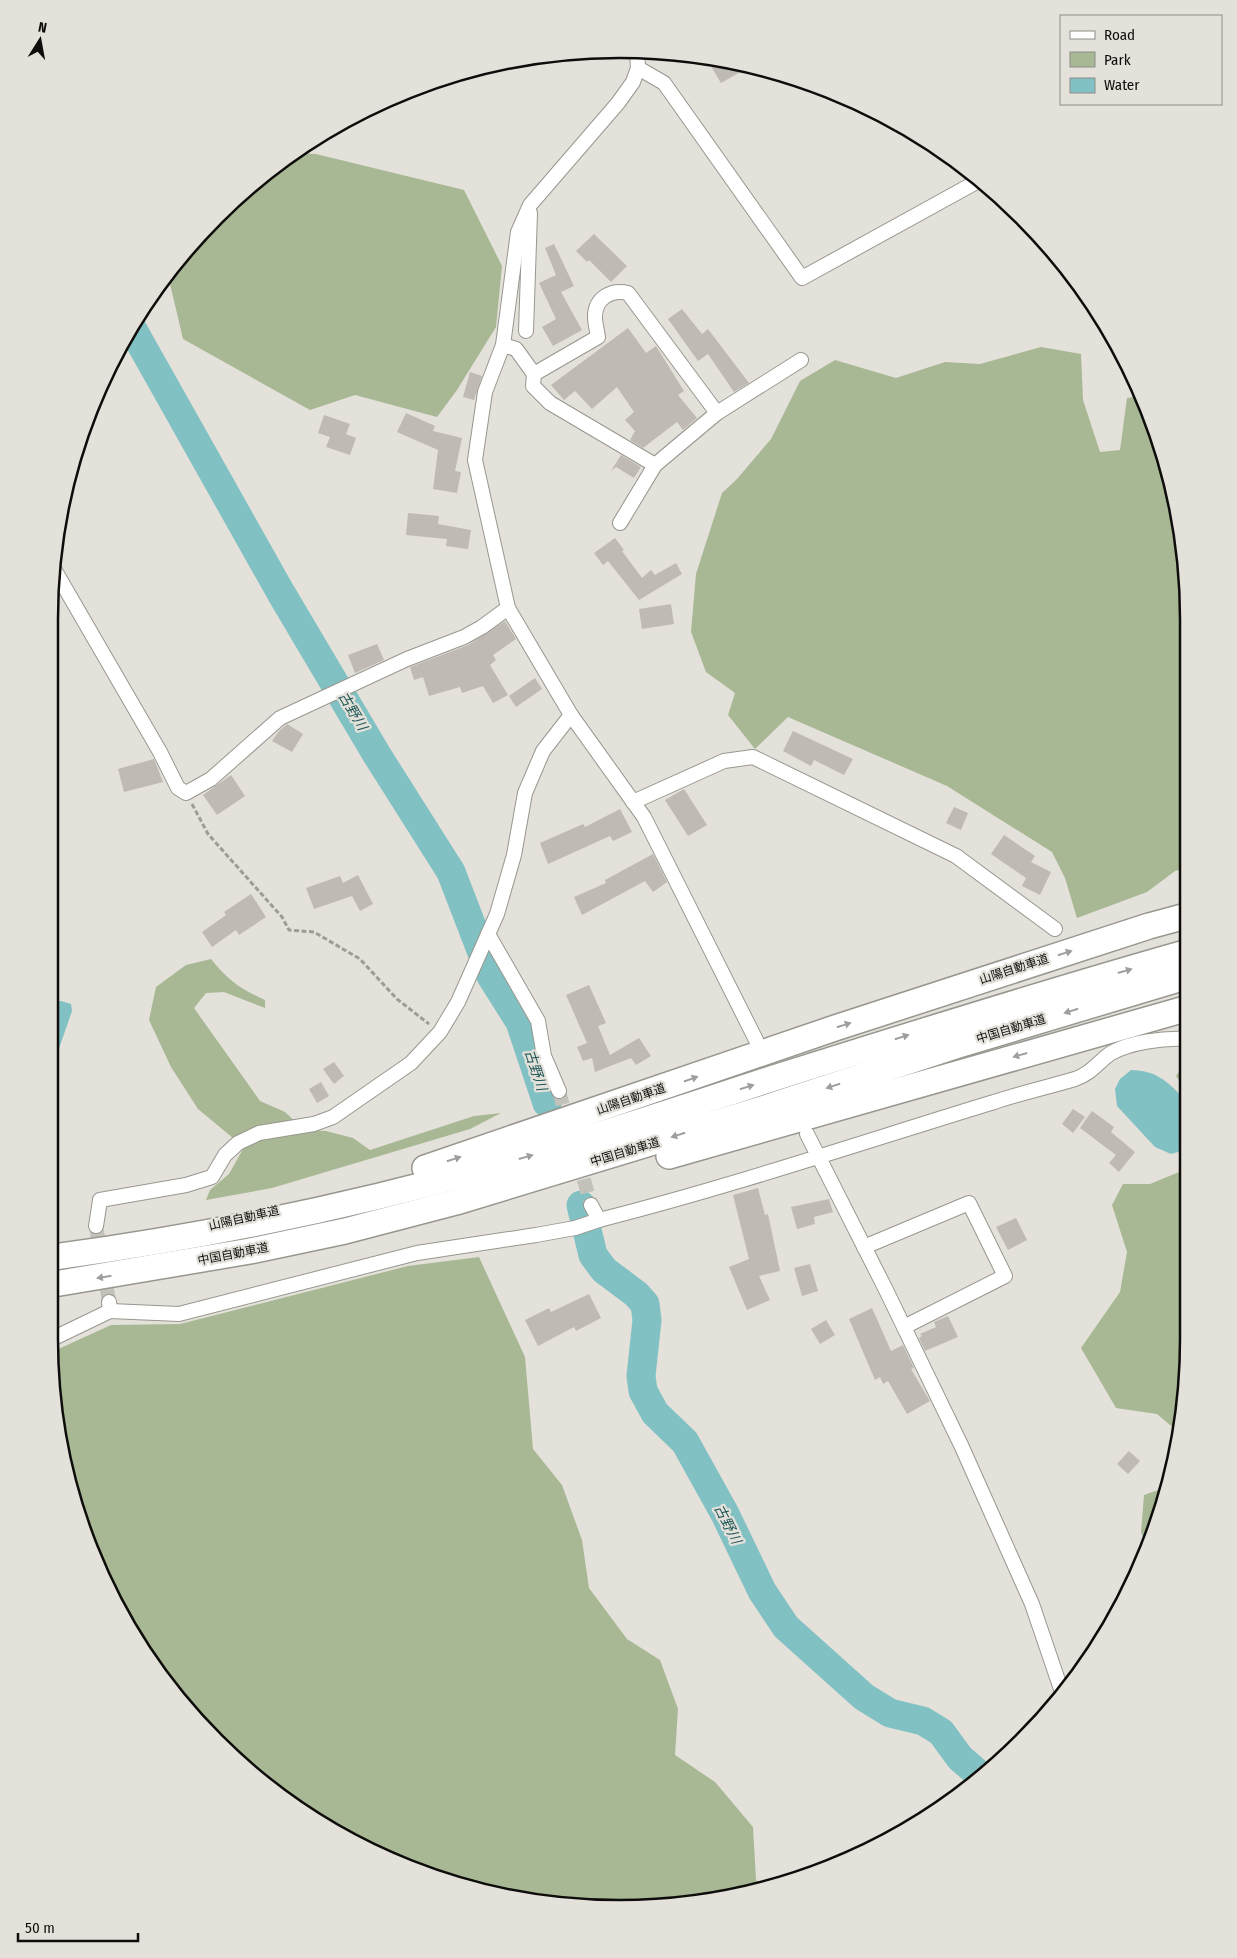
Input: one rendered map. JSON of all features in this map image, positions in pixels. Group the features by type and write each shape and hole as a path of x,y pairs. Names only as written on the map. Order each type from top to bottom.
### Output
{"highway":[{"name":"山陽自動車道","path":"61,1256 280,1210 423,1169 724,1068 835,1028 1180,918"},
{"name":"中国自動車道","path":"61,1256 151,1242 318,1210 498,1165 590,1138 945,1024 1180,954"},
{"name":"中国自動車道","path":"58,1283 152,1270 336,1233 456,1202 734,1118 955,1046 1180,978"},
{"path":"152,1270 251,1256 352,1237 457,1214 576,1183 1180,1010"}],"street":[{"path":"637,59 638,68 633,82 618,104 530,204 518,232 503,344 485,392 475,460 508,608 571,715 644,817 756,1040"},
{"path":"638,68 664,83 802,278 973,184"},
{"path":"526,331 530,204"},
{"path":"534,374 598,337 595,317 598,304 609,293 619,291 628,293 717,413"},
{"path":"503,344 516,349 534,374 533,386 550,403 654,465"},
{"path":"620,523 654,465 717,413 801,360"},
{"path":"59,578 160,752 178,788 186,793 211,779 280,718 464,637 482,627 508,608"},
{"path":"96,1226 100,1200 186,1185 212,1177 225,1155 238,1143 259,1133 314,1124 333,1117 411,1063 440,1032 458,1002 497,914 514,855 525,793 543,751 571,715"},
{"path":"633,802 724,761 753,757 956,856 1055,929"},
{"path":"488,934 538,1022 544,1056 559,1091"},
{"path":"58,1336 109,1306 178,1314 417,1253 574,1228 707,1192 724,1185 819,1158 996,1101 1077,1078 1094,1070 1111,1054 1127,1047 1172,1038 1180,1039"},
{"path":"807,1134 962,1446 1032,1604 1060,1686"},
{"path":"864,1247 969,1203 1005,1276 904,1326"},
{"path":"591,1205 599,1220"}],"path":[{"path":"186,793 208,834 282,917 289,930 314,932 360,959 397,999 440,1032"}],"green space":[{"path":"305,153 316,154 464,190 502,266 496,327 457,390 437,417 355,395 310,410 183,339 170,282 222,222 277,173"},
{"path":"1041,347 1081,354 1083,400 1100,452 1120,450 1127,398 1134,397 1150,438 1169,509 1175,545 1180,618 1180,870 1175,871 1147,892 1077,918 1065,878 1052,852 947,786 788,717 755,749 728,715 735,693 706,672 691,632 696,574 722,493 737,479 771,439 800,381 835,360 896,378 945,362 980,364"},
{"path":"211,959 235,983 265,1000 265,1008 224,992 206,993 194,1008 260,1101 285,1112 304,1130 326,1131 353,1138 370,1150 474,1116 501,1113 470,1129 272,1188 206,1200 210,1190 229,1174 243,1149 233,1138 198,1109 171,1067 149,1020 156,987 186,965"},
{"path":"1180,1071 1180,1082 1176,1076"},
{"path":"1180,1172 1180,1340 1173,1427 1157,1414 1116,1408 1081,1348 1120,1292 1127,1252 1112,1205 1123,1184 1150,1184"},
{"path":"479,1257 525,1357 533,1449 562,1485 582,1540 589,1588 627,1639 660,1660 678,1709 675,1755 715,1782 753,1827 756,1880 758,1882 692,1896 655,1899 582,1899 545,1896 509,1890 438,1871 404,1858 370,1843 307,1806 277,1785 249,1761 222,1736 173,1681 133,1620 115,1588 100,1554 87,1520 77,1485 62,1413 58,1349 111,1325 180,1324 408,1266"},
{"path":"1159,1490 1143,1538 1141,1532 1144,1495"}],"water":[{"path":"58,1001 71,1004 72,1011 58,1051"},
{"path":"1131,1070 1148,1072 1167,1082 1180,1094 1180,1151 1171,1154 1155,1147 1117,1106 1115,1089 1120,1079"}],"building":[{"path":"710,65 742,71 721,83"},
{"path":"594,234 627,266 611,282 589,260 587,262 576,251"},
{"path":"554,244 574,286 561,292 582,330 553,346 542,327 556,319 539,283 556,275 545,248"},
{"path":"682,309 702,334 708,329 749,383 734,392 708,354 698,361 668,319"},
{"path":"628,328 646,353 656,346 684,391 678,395 697,418 683,430 677,422 643,448 630,440 635,431 625,420 634,412 617,387 592,409 575,391 564,400 551,385"},
{"path":"470,372 482,376 474,400 463,397"},
{"path":"406,413 435,426 433,431 462,438 455,471 461,472 457,493 433,489 438,450 397,432"},
{"path":"324,415 350,424 346,434 356,438 350,455 326,447 330,437 318,433"},
{"path":"621,455 641,467 634,478 616,467 611,471"},
{"path":"408,513 439,516 438,524 471,530 468,549 446,546 447,539 406,535"},
{"path":"615,538 642,578 651,570 655,575 676,563 682,574 639,600 608,561 603,565 594,553"},
{"path":"671,604 674,624 642,629 639,609"},
{"path":"505,621 516,639 493,655 496,660 490,665 508,695 493,703 483,686 462,693 460,687 429,696 423,677 414,680 410,667 468,645"},
{"path":"377,644 384,660 355,673 348,655"},
{"path":"535,678 542,689 516,707 509,696"},
{"path":"287,724 303,734 292,752 272,741"},
{"path":"793,731 853,759 844,775 814,760 811,766 783,751"},
{"path":"154,759 163,782 124,792 118,769"},
{"path":"231,775 245,796 217,815 203,795"},
{"path":"684,789 707,825 688,836 665,800"},
{"path":"954,807 968,813 961,830 946,823"},
{"path":"620,809 632,832 613,841 610,836 548,864 540,843 583,824 585,827"},
{"path":"1004,835 1035,856 1031,862 1051,872 1040,895 1022,886 1026,878 991,854"},
{"path":"653,854 667,882 653,892 645,881 582,915 574,897 606,883 605,880"},
{"path":"358,875 373,904 360,911 352,896 314,909 306,888 340,876 343,883"},
{"path":"251,894 266,917 239,935 236,930 212,947 202,932 226,915 224,912"},
{"path":"589,985 606,1023 598,1026 610,1055 639,1038 651,1056 636,1065 631,1058 595,1072 592,1058 583,1061 577,1047 587,1043 566,995"},
{"path":"334,1062 344,1076 334,1084 323,1069"},
{"path":"321,1082 329,1096 317,1103 309,1089"},
{"path":"1073,1109 1085,1117 1073,1133 1062,1124"},
{"path":"1092,1111 1114,1127 1111,1132 1135,1152 1119,1172 1109,1163 1116,1155 1080,1128"},
{"path":"758,1188 765,1215 768,1214 780,1271 759,1276 770,1300 747,1310 729,1267 749,1259 733,1195"},
{"path":"829,1199 833,1212 814,1217 815,1224 797,1229 791,1207"},
{"path":"1016,1218 1027,1240 1008,1250 996,1227"},
{"path":"810,1264 818,1291 802,1296 794,1268"},
{"path":"589,1294 601,1318 576,1331 574,1327 538,1346 525,1320 549,1308 551,1312"},
{"path":"872,1308 891,1351 903,1345 914,1368 911,1369 930,1401 907,1414 888,1381 883,1384 880,1377 875,1380 849,1319"},
{"path":"948,1316 958,1337 925,1351 919,1338 922,1336 920,1334 936,1327 934,1322"},
{"path":"826,1320 835,1335 820,1344 811,1329"},
{"path":"1129,1451 1140,1461 1128,1474 1117,1464"}],"waterway":[{"name":"古野川","path":"135,334 281,593 377,755 451,872 491,976 520,1022 547,1103"},
{"name":"古野川","path":"581,1205 593,1255 604,1270 636,1294 645,1304 647,1320 641,1376 643,1391 655,1413 685,1442 725,1514 762,1591 786,1627 864,1697 890,1713 923,1721 941,1732 960,1758 976,1772"}],"tunnel":[{"path":"559,1091 568,1124"},
{"path":"578,1159 591,1205"},
{"path":"96,1226 109,1301"}]}
